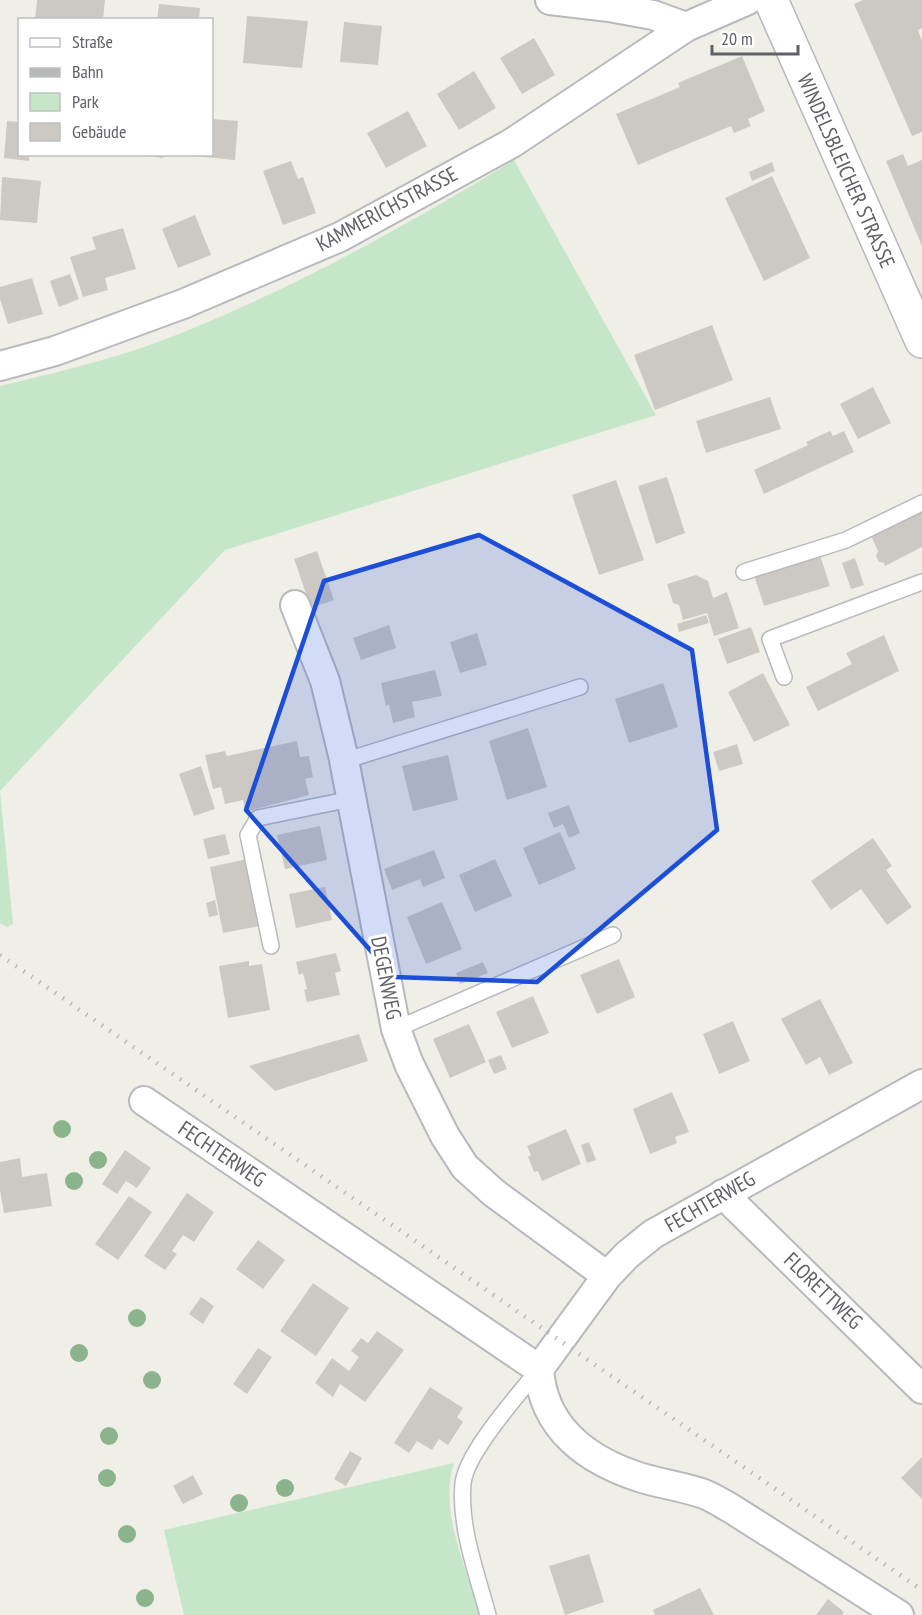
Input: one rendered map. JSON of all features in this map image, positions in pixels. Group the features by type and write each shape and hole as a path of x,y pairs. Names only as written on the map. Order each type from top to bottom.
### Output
{"main road":[{"name":"WINDELSBLEICHER STRASSE","path":"771,0 920,330"}],"street":[{"path":"550,0 653,15 686,27"},
{"name":"KAMMERICHSTRASSE","path":"0,366 55,351 183,304 340,237 512,143 686,27 748,0"},
{"name":"DEGENWEG","path":"295,605 325,681 344,761 396,1029 414,1075 445,1136 465,1167 494,1193 607,1276"},
{"name":"FECHTERWEG","path":"144,1101 539,1369 607,1276 627,1255 653,1234 922,1084"},
{"name":"FLORETTWEG","path":"723,1194 922,1389"},
{"path":"539,1369 540,1388 547,1406 566,1435 593,1458 640,1477 705,1494 899,1615"}],"lane":[{"path":"744,572 846,540 922,503"},
{"path":"784,677 770,639 922,582"},
{"path":"344,761 580,687"},
{"path":"272,946 248,835 258,818 351,799"},
{"path":"396,1029 613,935"},
{"path":"488,1615 463,1519 462,1482 478,1447 539,1369"}],"highlighted area":[{"path":"479,535 692,650 717,830 537,982 394,977 246,810 324,581"}],"green space":[{"path":"514,160 656,415 225,550 0,791 0,386 139,349 204,324 295,282 384,236"},
{"path":"0,791 13,924 7,927 0,923"},
{"path":"454,1463 449,1500 452,1520 480,1615 184,1615 164,1530"}],"building":[{"path":"37,0 105,0 103,18 35,18"},
{"path":"863,0 922,0 922,28 918,30 922,41 922,132 912,136 854,4"},
{"path":"159,4 200,8 199,18 157,18"},
{"path":"247,16 308,21 302,68 243,63"},
{"path":"344,22 382,26 378,65 340,62"},
{"path":"534,38 555,75 522,94 500,58"},
{"path":"742,56 765,111 748,119 751,126 734,133 731,126 638,165 616,114 680,87 678,83"},
{"path":"474,71 496,108 459,130 437,94"},
{"path":"408,111 427,146 386,168 367,133"},
{"path":"213,119 238,121 235,160 194,156 213,156"},
{"path":"7,121 18,122 18,156 30,156 29,161 4,158"},
{"path":"903,154 908,166 922,160 922,246 886,161"},
{"path":"291,161 298,179 303,177 316,213 283,225 263,171"},
{"path":"772,162 775,171 752,181 749,172"},
{"path":"772,176 810,258 764,281 725,198"},
{"path":"2,177 41,181 37,223 0,220"},
{"path":"195,215 211,255 178,268 162,229"},
{"path":"123,228 136,269 105,278 108,290 83,297 70,257 96,249 92,237"},
{"path":"70,274 79,299 59,307 50,281"},
{"path":"32,278 43,314 8,324 0,299 0,287"},
{"path":"712,325 733,380 655,410 634,355"},
{"path":"873,387 891,423 858,439 840,404"},
{"path":"770,397 781,429 706,453 696,421"},
{"path":"830,431 833,436 844,431 854,452 764,494 754,470 808,445 806,442"},
{"path":"667,477 685,533 656,544 638,486"},
{"path":"616,480 644,560 599,575 572,495"},
{"path":"922,512 922,547 885,566 884,563 879,562 876,556 878,551 871,536"},
{"path":"317,551 334,600 311,608 294,559"},
{"path":"820,555 830,586 764,606 754,575"},
{"path":"855,558 864,585 851,589 842,563"},
{"path":"696,575 708,581 713,598 727,592 739,628 714,636 707,613 683,620 679,605 673,603 667,584"},
{"path":"706,615 709,623 679,632 677,624"},
{"path":"389,625 396,648 361,660 353,638"},
{"path":"751,627 760,652 727,664 718,639"},
{"path":"477,633 487,665 460,673 450,642"},
{"path":"884,635 899,671 818,711 806,687 852,664 846,653"},
{"path":"435,670 442,696 412,702 415,717 393,723 389,704 386,706 381,683"},
{"path":"763,673 790,725 754,742 728,692"},
{"path":"663,683 678,727 629,743 615,699"},
{"path":"528,728 547,787 507,800 489,741"},
{"path":"297,741 300,757 309,756 313,777 305,779 309,795 245,812 243,800 225,804 221,787 213,789 205,755 225,751 227,756"},
{"path":"737,744 743,764 719,771 713,752"},
{"path":"448,755 458,800 413,811 402,766"},
{"path":"201,766 215,809 194,816 179,774"},
{"path":"569,805 580,833 569,838 563,824 554,828 548,813"},
{"path":"320,826 327,860 285,869 277,835"},
{"path":"560,832 576,869 539,885 523,848"},
{"path":"225,834 230,854 208,859 203,839"},
{"path":"873,838 892,866 886,870 912,907 887,925 861,889 831,910 811,881"},
{"path":"434,850 445,878 423,887 420,879 392,890 384,869"},
{"path":"247,859 260,926 223,933 210,867"},
{"path":"495,859 512,896 475,912 459,875"},
{"path":"325,887 332,920 296,928 289,894"},
{"path":"215,900 218,915 209,917 206,903"},
{"path":"442,902 462,949 426,964 407,917"},
{"path":"336,953 341,971 335,973 340,995 307,1002 303,973 299,975 296,962"},
{"path":"619,959 635,997 597,1014 580,975"},
{"path":"249,961 249,966 262,964 270,1010 228,1018 219,966"},
{"path":"483,962 488,973 460,984 456,973"},
{"path":"533,996 549,1033 512,1048 496,1012"},
{"path":"820,999 853,1063 829,1075 820,1057 806,1065 781,1019"},
{"path":"733,1021 750,1061 719,1074 703,1034"},
{"path":"469,1024 486,1062 450,1078 433,1039"},
{"path":"359,1034 368,1061 275,1091 249,1066"},
{"path":"501,1055 507,1069 494,1074 488,1060"},
{"path":"672,1092 689,1132 675,1137 677,1143 650,1154 633,1109"},
{"path":"566,1129 581,1164 542,1181 538,1171 534,1172 528,1157 531,1155 527,1146"},
{"path":"589,1142 596,1160 587,1163 581,1145"},
{"path":"125,1150 151,1168 137,1188 126,1181 117,1194 102,1184"},
{"path":"20,1158 22,1177 47,1173 52,1206 4,1213 0,1190 0,1162"},
{"path":"187,1193 214,1212 194,1242 183,1235 172,1251 177,1254 165,1270 144,1256"},
{"path":"129,1196 152,1212 118,1260 95,1244"},
{"path":"258,1240 285,1260 263,1289 236,1269"},
{"path":"313,1283 349,1308 316,1356 280,1331"},
{"path":"201,1297 214,1306 203,1324 189,1314"},
{"path":"377,1331 404,1350 365,1402 340,1384 333,1397 315,1383 332,1358 349,1371 359,1357 351,1351 361,1338 368,1343"},
{"path":"258,1348 272,1357 247,1394 233,1384"},
{"path":"430,1387 463,1408 457,1417 463,1422 448,1445 439,1439 432,1450 417,1441 409,1453 394,1443"},
{"path":"350,1451 362,1458 346,1486 334,1479"},
{"path":"922,1457 922,1499 901,1478"},
{"path":"193,1475 203,1494 183,1504 173,1486"},
{"path":"589,1554 604,1602 565,1615 549,1566"},
{"path":"700,1588 714,1615 655,1615 653,1610"},
{"path":"828,1599 844,1612 842,1615 816,1615"}],"railway":[{"path":"0,955 922,1590"}]}
